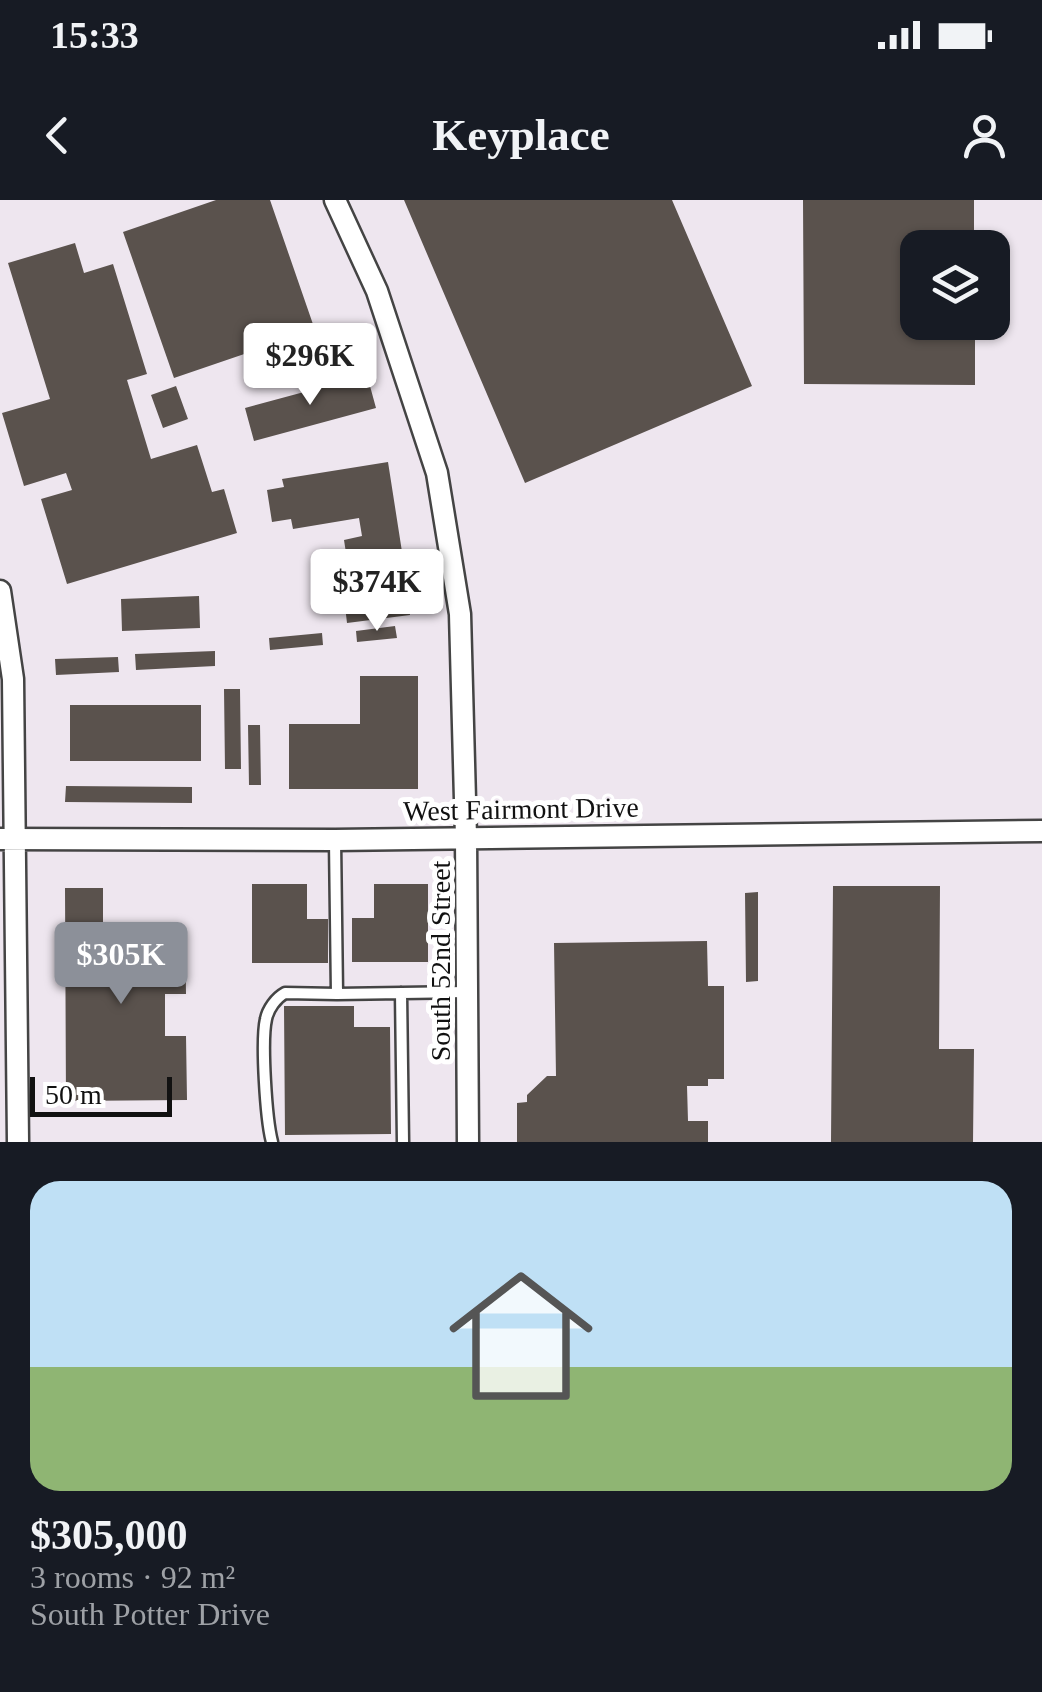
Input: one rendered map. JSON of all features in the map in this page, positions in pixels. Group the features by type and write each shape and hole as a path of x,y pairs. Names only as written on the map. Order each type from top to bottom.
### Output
{"street":[{"name":"South 52nd Street","path":"335,200 378,291 437,473 460,614 468,1142"},
{"path":"0,591 12,680 7,839 18,1142"},
{"name":"West Fairmont Drive","path":"7,839 335,840 1042,831"}],"lane":[{"path":"335,840 337,994"},
{"path":"271,1137 266,1018 284,993 467,992"},
{"path":"401,993 403,1142"}],"shaded area":[{"path":"0,200 1042,200 1042,1142 0,1142"}],"building":[{"path":"216,200 270,200 315,330 174,378 123,232"},
{"path":"404,200 672,200 752,386 525,483"},
{"path":"803,200 974,200 974,230 900,230 900,340 975,340 975,385 804,384"},
{"path":"75,243 84,273 113,264 147,374 127,380 151,459 197,445 212,492 224,489 237,533 67,584 41,499 72,490 66,473 24,486 2,413 50,399 8,263"},
{"path":"367,375 376,408 254,441 245,408"},
{"path":"176,386 188,419 163,428 151,395"},
{"path":"388,462 405,571 350,579 344,540 362,536 359,518 293,529 291,519 272,522 267,490 284,487 282,479"},
{"path":"199,596 200,628 122,631 121,599"},
{"path":"408,599 410,615 347,623 345,606"},
{"path":"395,626 397,638 357,642 356,631"},
{"path":"322,633 323,645 270,650 269,638"},
{"path":"215,651 215,666 136,670 135,654"},
{"path":"118,657 119,672 56,675 55,659"},
{"path":"360,676 418,676 418,789 289,789 289,724 360,724"},
{"path":"224,689 240,689 241,769 225,769"},
{"path":"70,705 201,705 201,761 70,761"},
{"path":"248,725 260,725 261,785 249,785"},
{"path":"66,786 192,787 192,803 65,802"},
{"path":"252,884 307,884 307,919 328,919 328,963 252,963"},
{"path":"374,884 428,884 428,962 352,962 352,918 374,918"},
{"path":"833,886 940,886 939,1049 974,1049 973,1142 831,1142"},
{"path":"65,888 103,888 103,930 185,929 186,994 165,994 165,1036 186,1036 187,1100 66,1101"},
{"path":"758,892 758,981 746,982 745,893"},
{"path":"707,941 708,986 724,986 724,1079 708,1079 708,1086 687,1086 688,1121 708,1121 708,1142 517,1142 517,1103 527,1102 527,1095 547,1076 556,1076 554,943"},
{"path":"284,1006 354,1006 354,1027 390,1027 391,1134 285,1135"}]}
